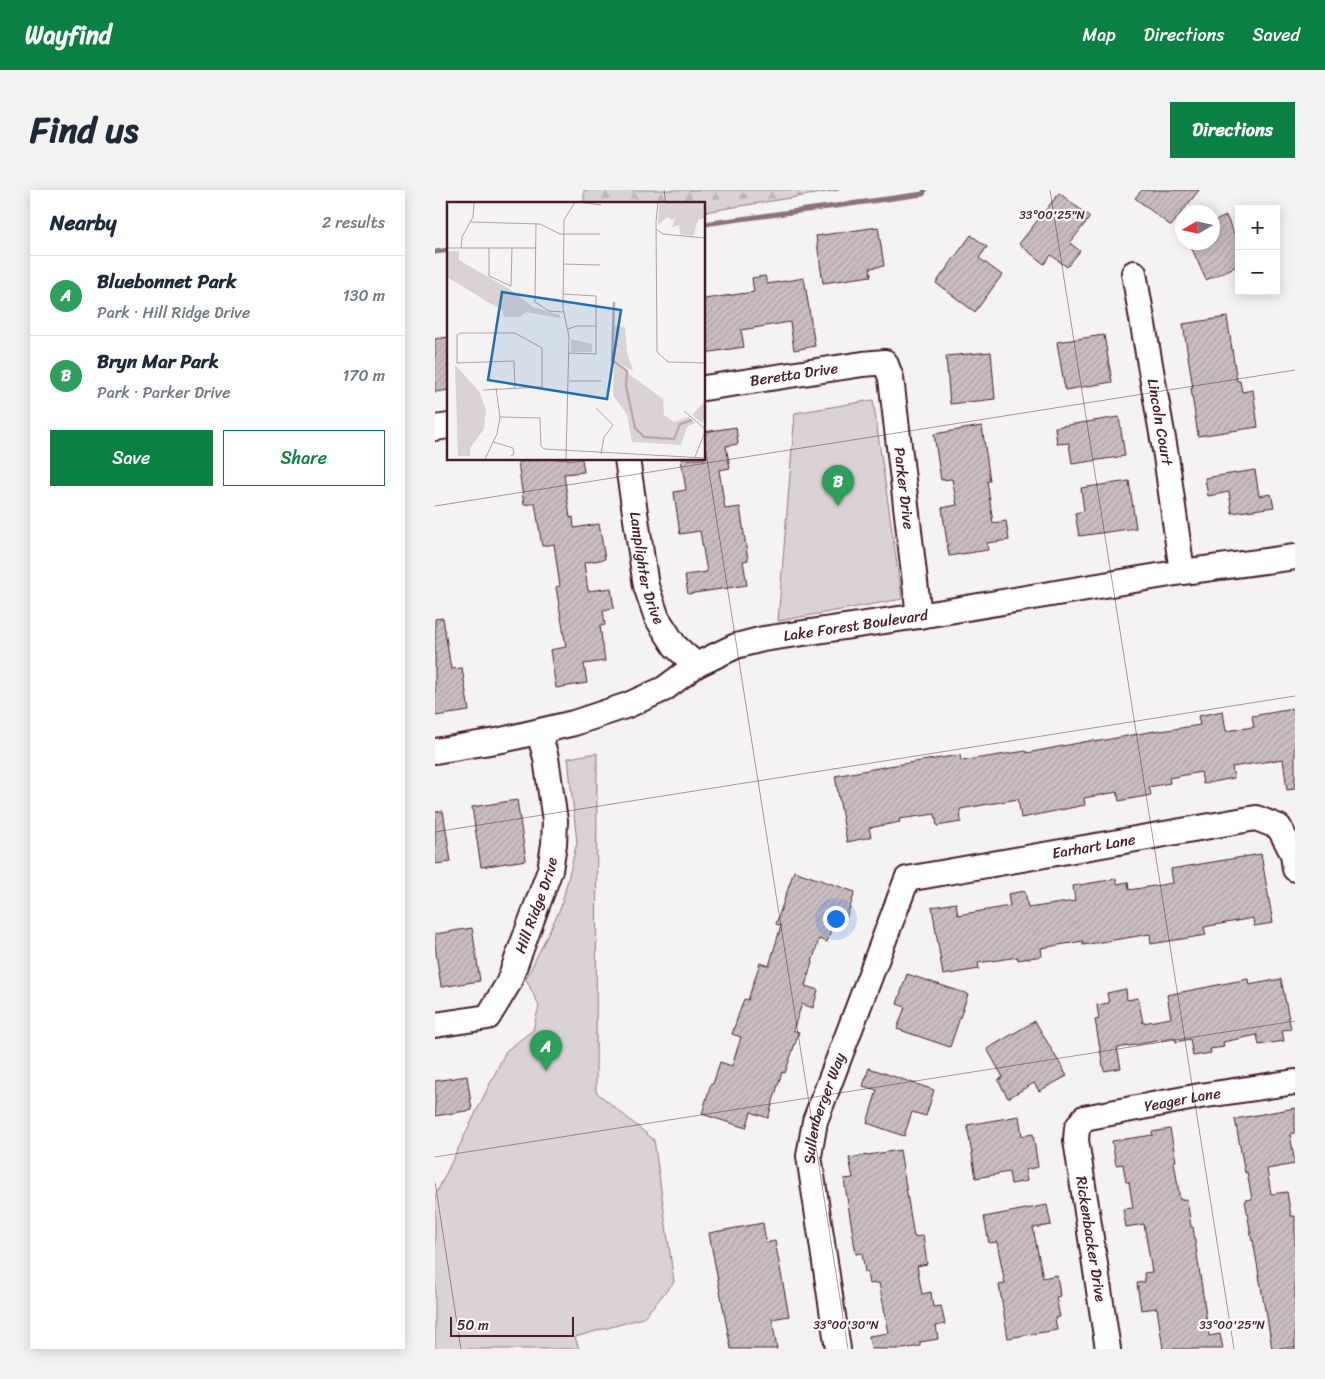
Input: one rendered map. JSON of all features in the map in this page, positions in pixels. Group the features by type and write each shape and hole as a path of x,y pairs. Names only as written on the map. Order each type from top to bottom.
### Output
{"street":[{"name":"Lincoln Court","path":"1134,273 1167,456 1181,572"},
{"name":"Beretta Drive","path":"705,388 885,362"},
{"name":"Parker Drive","path":"885,362 891,378 919,616"},
{"name":"Lamplighter Drive","path":"627,460 645,576 657,618 675,646 696,665"},
{"name":"Lake Forest Boulevard","path":"435,751 539,732 628,706 664,690 696,665 737,646 763,639 919,616 1181,572 1295,557"},
{"name":"Hill Ridge Drive","path":"435,1025 488,1018 508,984 550,870 555,821 546,758 539,732"},
{"name":"Earhart Lane","path":"907,879 1256,818 1279,827 1293,854 1295,869"},
{"name":"Sullenberger Way","path":"838,1349 809,1156 815,1121 907,879"},
{"name":"Yeager Lane","path":"1077,1128 1084,1118 1200,1096 1295,1082"},
{"name":"Rickenbacker Drive","path":"1077,1128 1076,1140 1108,1349"}],"green space":[{"path":"584,190 839,190 705,212 705,202 584,202"},
{"path":"873,400 902,599 778,621 795,413"},
{"path":"597,753 596,1092 654,1140 674,1282 643,1318 575,1337 579,1349 435,1349 435,1196 506,1051 533,1030 539,1006 526,979 561,907 577,843 568,758"}],"building":[{"path":"1142,190 1199,190 1187,205 1175,205 1175,221 1171,226 1135,198"},
{"path":"1059,193 1090,217 1070,243 1080,251 1067,267 1051,255 1044,264 1019,244"},
{"path":"1226,216 1235,235 1235,267 1206,280 1193,250 1220,250 1220,219"},
{"path":"878,227 884,266 870,268 871,276 823,283 816,236"},
{"path":"971,235 987,247 979,258 1002,275 975,312 936,283"},
{"path":"765,276 767,284 804,278 815,346 794,350 790,322 741,330 744,347 705,353 705,299 754,292 752,278"},
{"path":"1227,317 1237,381 1240,381 1242,392 1253,390 1258,427 1198,436 1183,324"},
{"path":"1104,335 1112,382 1065,390 1057,342"},
{"path":"447,337 447,390 435,392 435,339"},
{"path":"991,352 995,399 950,404 946,356"},
{"path":"1119,417 1125,456 1072,464 1069,443 1057,444 1055,427"},
{"path":"982,426 990,481 987,481 993,523 1006,521 1009,540 987,543 988,550 949,556 942,508 957,505 952,479 941,480 934,434"},
{"path":"736,427 738,444 726,446 730,468 719,470 725,509 740,507 748,560 743,561 747,585 688,594 685,575 707,572 700,531 680,534 674,492 686,490 681,460 705,460 705,432"},
{"path":"533,460 582,460 584,472 564,474 570,518 573,517 574,528 599,524 605,559 584,563 588,591 611,588 614,608 603,610 605,625 600,626 605,661 584,664 587,683 556,688 550,650 566,647 556,587 560,586 554,544 542,546 535,503 524,505 518,462"},
{"path":"1255,470 1259,496 1271,494 1274,507 1232,513 1229,492 1208,496 1205,478"},
{"path":"1129,481 1136,528 1079,536 1075,513 1084,511 1081,488"},
{"path":"443,618 451,669 462,668 469,711 435,716 435,619"},
{"path":"1293,709 1295,720 1295,789 1287,790 1283,759 1232,767 1234,778 1203,784 1201,772 1169,778 1170,783 1149,787 1151,795 1119,801 1117,792 1084,798 1085,805 1021,818 1018,799 960,809 961,822 937,826 935,814 899,819 900,822 869,828 871,837 847,842 835,776 960,755 961,761 1026,751 1027,753 1094,740 1094,742 1200,725 1198,716 1223,711 1226,731 1254,727 1252,716"},
{"path":"517,800 526,860 481,867 472,807"},
{"path":"443,811 451,862 435,864 435,812"},
{"path":"1261,854 1273,923 1254,926 1253,918 1204,927 1206,935 1151,944 1150,934 1083,945 1083,941 1041,948 1042,956 1018,960 1018,957 978,963 979,969 943,975 932,907 956,903 958,915 1010,906 1008,894 1025,891 1028,908 1075,901 1073,886 1116,879 1117,884 1128,882 1129,890 1173,883 1171,869"},
{"path":"794,871 855,892 843,927 833,923 827,942 819,939 805,986 818,990 813,1008 802,1004 793,1030 799,1032 785,1073 782,1072 768,1118 751,1112 746,1128 702,1114 711,1083 713,1084 720,1062 732,1066 741,1037 732,1034 744,999 748,1000 760,963 769,966 781,926 776,924"},
{"path":"472,928 480,981 441,987 435,934"},
{"path":"907,974 968,994 950,1047 897,1029 905,1007 897,1004"},
{"path":"1248,979 1249,985 1281,979 1291,1029 1282,1030 1284,1041 1259,1045 1257,1035 1223,1042 1224,1047 1210,1049 1211,1053 1193,1056 1190,1039 1176,1042 1175,1038 1117,1048 1121,1068 1104,1071 1095,1020 1099,1019 1097,1005 1109,1003 1107,993 1126,989 1127,1000 1138,998 1143,1023 1171,1018 1167,995"},
{"path":"1035,1021 1067,1076 1039,1091 1034,1083 1008,1098 998,1080 1003,1077 987,1049"},
{"path":"869,1068 934,1090 926,1116 912,1112 904,1136 867,1123 877,1090 863,1086"},
{"path":"467,1076 472,1110 435,1116 435,1081"},
{"path":"1295,1108 1295,1133 1290,1134 1295,1164 1267,1169 1271,1194 1287,1192 1291,1216 1295,1216 1295,1349 1272,1349 1245,1200 1252,1199 1235,1119"},
{"path":"1019,1116 1022,1136 1033,1134 1038,1167 1025,1170 1027,1181 1011,1184 1009,1172 976,1178 967,1125"},
{"path":"1170,1129 1180,1200 1187,1199 1191,1227 1193,1227 1209,1336 1220,1334 1223,1349 1163,1349 1157,1308 1141,1310 1137,1283 1145,1282 1144,1273 1152,1272 1144,1224 1126,1227 1123,1209 1133,1208 1129,1182 1126,1182 1123,1164 1116,1165 1112,1141 1153,1135 1152,1132"},
{"path":"900,1150 914,1237 923,1236 927,1264 917,1266 922,1294 931,1292 933,1307 941,1306 945,1324 936,1326 938,1339 920,1342 920,1346 903,1349 871,1349 869,1336 889,1333 879,1283 869,1284 862,1253 856,1254 844,1179 853,1178 849,1158"},
{"path":"1047,1205 1051,1225 1033,1228 1043,1278 1057,1275 1060,1296 1056,1297 1060,1317 1055,1318 1057,1330 1008,1338 999,1285 1005,1284 997,1242 989,1243 984,1217"},
{"path":"763,1223 766,1243 775,1241 789,1316 772,1319 777,1349 731,1349 709,1233"}],"waterway":[{"path":"705,224 923,194 925,190"},
{"path":"435,252 447,250"}],"place":[{"name":"Bryn Mar Park","path":"838,506"},
{"name":"Bluebonnet Park","path":"546,1071"}]}
